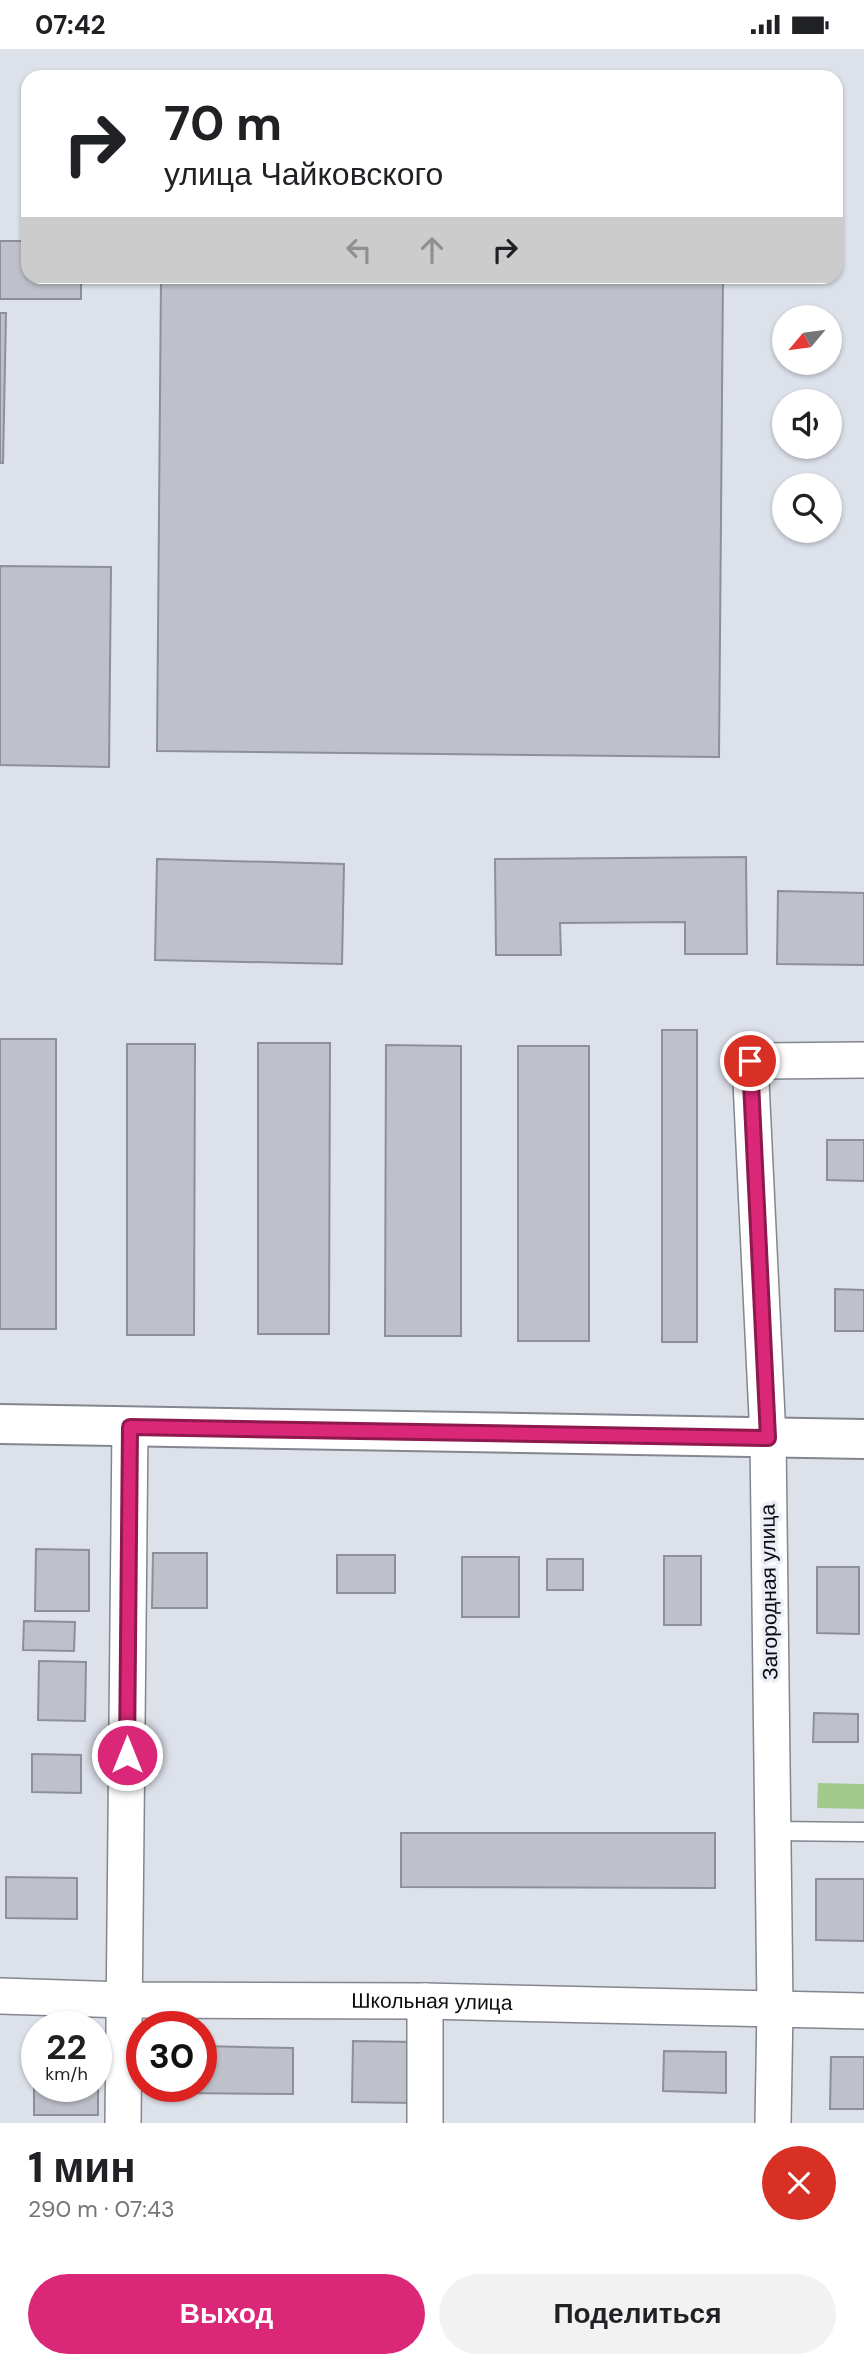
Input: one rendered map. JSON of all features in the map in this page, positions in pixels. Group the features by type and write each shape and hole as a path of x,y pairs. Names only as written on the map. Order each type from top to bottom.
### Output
{"street":[{"name":"Загородная улица","path":"773,2123 775,2008 768,1438 750,1061 864,1060"},
{"path":"0,1424 864,1439"},
{"path":"123,2123 130,1427"},
{"name":"Школьная улица","path":"0,1996 125,2000 425,2001 864,2011"},
{"path":"425,2001 425,2123"}],"lane":[{"path":"772,1831 864,1832"}],"green space":[{"path":"818,1783 864,1784 864,1809 817,1808"}],"building":[{"path":"0,241 21,241 21,284 81,284 81,299 0,299"},
{"path":"161,284 723,284 719,757 157,751"},
{"path":"0,313 6,313 3,463 0,463"},
{"path":"0,566 111,567 109,767 0,765"},
{"path":"746,857 747,954 685,954 685,922 560,923 561,955 496,955 495,859"},
{"path":"157,859 344,864 342,964 155,960"},
{"path":"778,891 864,893 864,965 777,964"},
{"path":"662,1030 697,1030 697,1342 662,1342"},
{"path":"0,1039 56,1039 56,1329 0,1329"},
{"path":"258,1043 330,1043 329,1334 258,1334"},
{"path":"127,1044 195,1044 194,1335 127,1335"},
{"path":"386,1045 461,1046 461,1336 385,1336"},
{"path":"518,1046 589,1046 589,1341 518,1341"},
{"path":"827,1140 864,1140 864,1181 827,1180"},
{"path":"835,1289 864,1290 864,1331 835,1331"},
{"path":"36,1549 89,1550 89,1611 35,1611"},
{"path":"153,1553 207,1553 207,1608 152,1608"},
{"path":"337,1555 395,1555 395,1593 337,1593"},
{"path":"664,1556 701,1556 701,1625 664,1625"},
{"path":"462,1557 519,1557 519,1617 462,1617"},
{"path":"547,1559 583,1559 583,1590 547,1590"},
{"path":"817,1567 859,1567 859,1634 817,1633"},
{"path":"24,1621 75,1622 74,1651 23,1650"},
{"path":"39,1661 86,1662 85,1721 38,1720"},
{"path":"814,1713 858,1714 858,1742 813,1742"},
{"path":"32,1754 81,1755 81,1793 32,1792"},
{"path":"401,1833 715,1833 715,1888 401,1887"},
{"path":"6,1877 77,1878 77,1919 6,1918"},
{"path":"816,1879 864,1879 864,1941 816,1940"},
{"path":"353,2041 414,2042 414,2103 352,2102"},
{"path":"217,2046 293,2048 293,2094 217,2093"},
{"path":"664,2051 726,2052 726,2093 663,2091"},
{"path":"831,2057 864,2057 864,2109 830,2109"},
{"path":"34,2102 98,2102 98,2115 34,2115"}],"route":[{"path":"127,1755 130,1427 768,1438 750,1061"}]}
